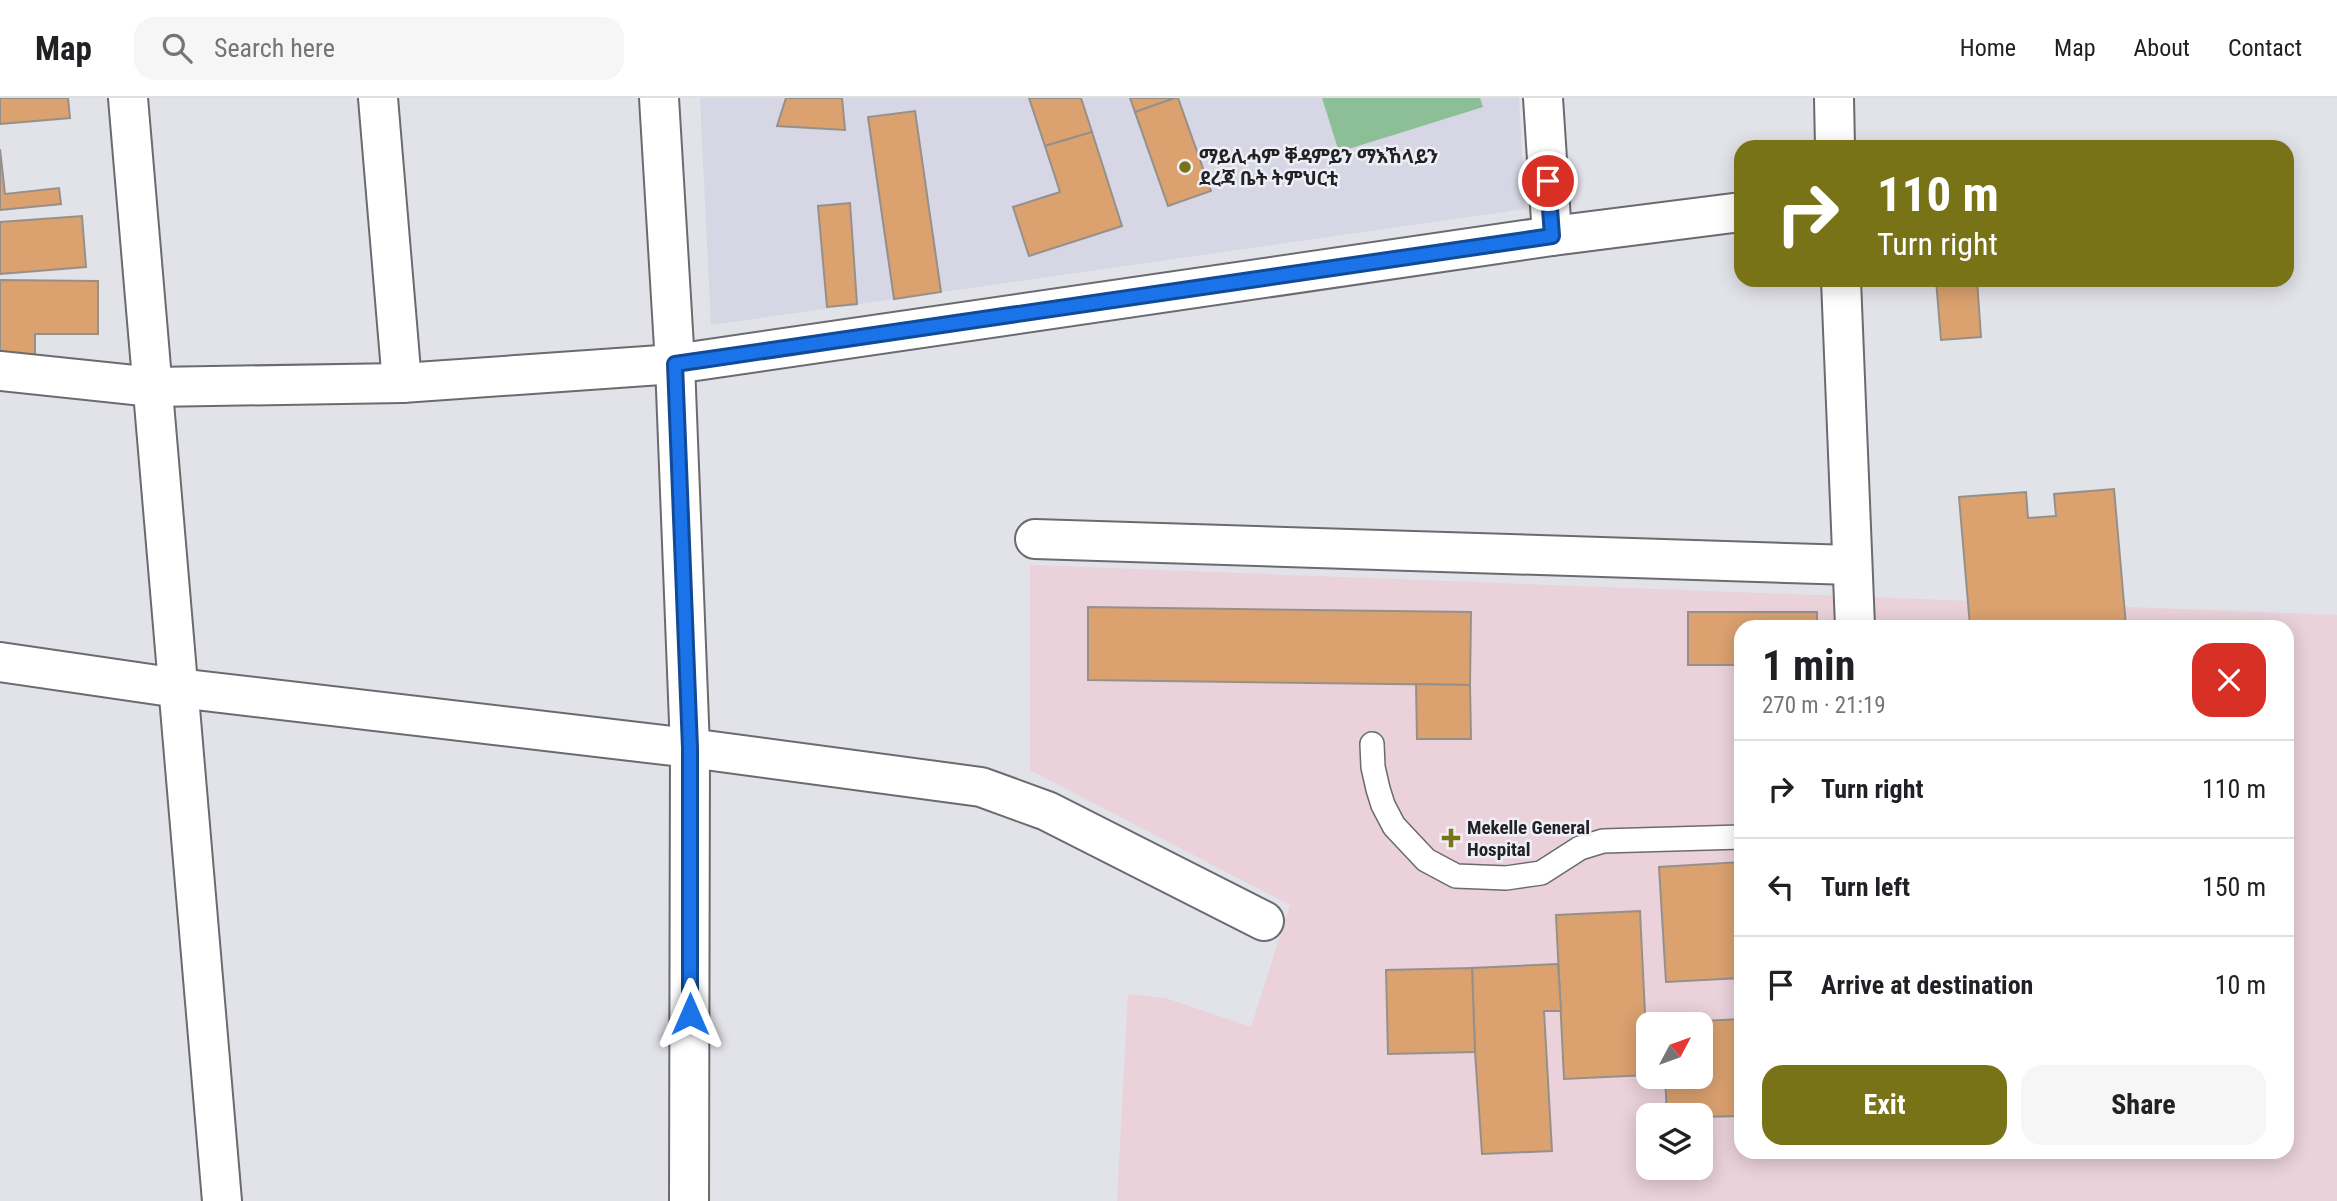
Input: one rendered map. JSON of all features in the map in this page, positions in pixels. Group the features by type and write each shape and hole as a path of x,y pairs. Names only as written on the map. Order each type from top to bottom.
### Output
{"street":[{"path":"128,98 222,1201"},
{"path":"377,98 402,383"},
{"path":"659,98 675,364 690,748 689,1201"},
{"path":"1543,98 1552,236"},
{"path":"1834,98 1835,140"},
{"path":"0,371 153,387 402,383 675,364 1552,236 1734,213"},
{"path":"1841,287 1855,620"},
{"path":"1035,539 1852,565"},
{"path":"0,662 178,688 690,748 981,787 1047,811 1264,921"}],"lane":[{"path":"1372,744 1378,789 1394,826 1426,860 1456,876 1506,878 1541,873 1580,848 1603,841 1734,837"}],"shaded area":[{"name":"ማይሊሓም ቐዳምይን ማእኸላይን ደረጃ ቤት ትምህርቲ","path":"700,98 1519,98 1525,209 711,325"},
{"name":"Mekelle General Hospital","path":"1030,565 2337,615 2337,1201 1117,1201 1128,994 1165,998 1251,1027 1290,905 1030,770"}],"green space":[{"path":"1322,98 1480,98 1483,107 1339,152"}],"building":[{"path":"0,98 68,98 70,118 0,124"},
{"path":"786,98 842,98 845,130 777,126"},
{"path":"1029,98 1081,98 1092,132 1045,146"},
{"path":"1130,98 1175,98 1135,112"},
{"path":"1178,98 1211,191 1168,206 1135,112"},
{"path":"915,111 941,292 894,299 868,117"},
{"path":"1092,132 1122,226 1029,256 1013,207 1060,192 1045,146"},
{"path":"0,149 5,194 59,188 61,204 0,210"},
{"path":"850,203 857,304 827,307 818,206"},
{"path":"82,216 86,267 0,274 0,222"},
{"path":"0,280 98,281 98,334 35,334 35,355 0,355"},
{"path":"1937,287 1977,287 1981,337 1941,340"},
{"path":"2114,489 2125,620 1969,620 1959,497 2026,492 2028,518 2056,516 2054,494"},
{"path":"1088,607 1471,612 1470,685 1088,680"},
{"path":"1688,612 1817,612 1817,620 1734,620 1734,665 1688,665"},
{"path":"1416,684 1470,685 1471,739 1417,739"},
{"path":"1734,862 1734,978 1666,982 1659,867"},
{"path":"1640,911 1645,1012 1636,1012 1636,1076 1564,1079 1556,915"},
{"path":"1558,964 1561,1011 1544,1011 1552,1151 1482,1154 1472,968"},
{"path":"1472,968 1475,1052 1388,1054 1386,970"},
{"path":"1734,1019 1734,1116 1713,1117 1713,1103 1666,1103 1666,1089 1713,1089 1713,1020"}],"place":[{"name":"ማይሊሓም ቐዳምይን ማእኸላይን ደረጃ ቤት ትምህርቲ","path":"1185,167"},
{"name":"Mekelle General Hospital","path":"1451,838"}],"route":[{"path":"690,1014 690,748 675,364 1552,236 1548,181"}]}
